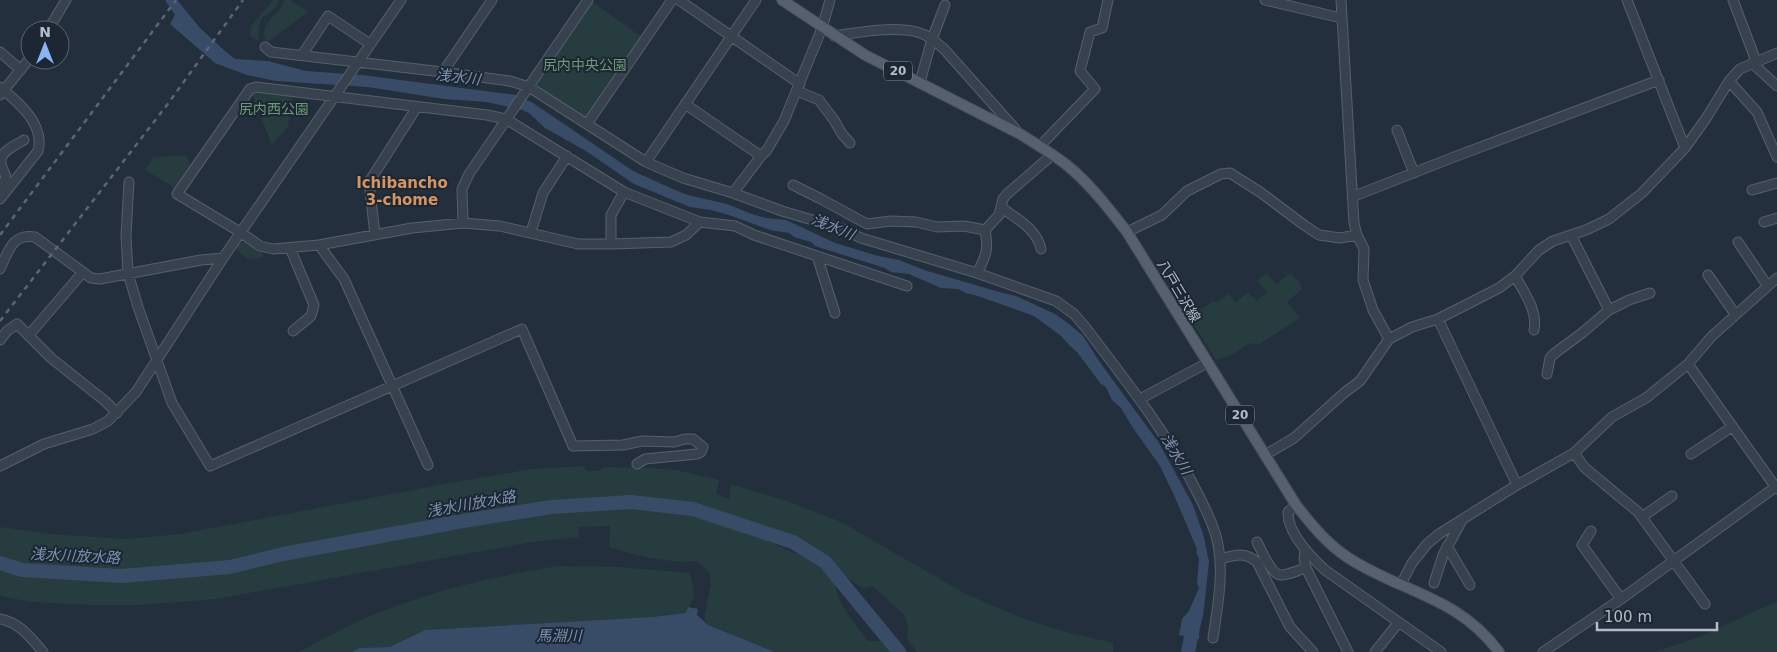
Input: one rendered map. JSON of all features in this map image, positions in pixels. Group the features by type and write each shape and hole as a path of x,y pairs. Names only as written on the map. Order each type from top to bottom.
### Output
{"main road":[{"name":"八戸三沢線","path":"782,0 865,55 1020,134 1068,167 1098,195 1127,232 1207,363 1296,505 1310,524 1346,556 1368,569 1452,609 1483,634 1499,652"}],"street":[{"path":"54,20 66,0"},
{"path":"0,466 44,444 93,429 108,421 136,392 240,232 401,0"},
{"path":"443,72 492,0"},
{"path":"463,223 462,189 469,174 588,0"},
{"path":"587,124 672,0"},
{"path":"679,0 798,88 819,100 850,143"},
{"path":"646,162 756,0"},
{"path":"733,193 767,150 784,121 822,28 830,0"},
{"path":"1040,146 1095,89 1080,70 1090,32 1102,28 1108,0"},
{"path":"1265,0 1341,18"},
{"path":"1341,0 1352,197 1357,235 1364,249 1363,280 1374,310 1389,339"},
{"path":"1627,0 1685,148"},
{"path":"1733,0 1754,62 1777,86"},
{"path":"920,82 932,39 945,5"},
{"path":"302,55 328,16 370,44"},
{"path":"834,36 901,30 918,32 932,39 944,49 1020,134"},
{"path":"264,47 271,52 443,72 510,81 529,86 646,162 683,178 843,229 861,238 1056,301 1074,314 1140,399 1165,434 1186,469 1204,507 1217,540 1220,559 1219,592 1212,638"},
{"path":"0,52 20,69"},
{"path":"1265,455 1294,438 1360,381 1389,339 1412,327 1438,319 1499,288 1516,276 1539,250 1553,240 1571,235 1609,219 1642,193 1685,148 1729,81 1740,70 1777,53"},
{"path":"0,200 38,151 40,142 39,131 25,109 1,91 21,70"},
{"path":"1352,197 1659,80"},
{"path":"1729,81 1757,112 1777,157"},
{"path":"700,222 686,235 671,242 578,244 500,226 463,223 412,228 319,245 273,249 260,246 177,194 250,89 256,87 336,94 418,107 508,117 624,192 700,222 735,226 754,235 907,286"},
{"path":"685,104 761,156"},
{"path":"375,235 369,182 418,107"},
{"path":"1397,130 1414,173"},
{"path":"0,188 6,178 1,165 2,156 24,140"},
{"path":"985,230 999,215 1003,199 1007,194 1052,155"},
{"path":"531,232 543,193 567,156"},
{"path":"1127,232 1162,215 1188,191 1222,174 1230,173 1260,192 1318,235 1340,238 1357,235"},
{"path":"129,182 126,235 128,272 156,362 172,403 210,466 393,384 522,329 573,446 623,445 642,440 674,442 693,439 703,447 701,452 697,454 646,459 637,464"},
{"path":"1752,190 1777,183"},
{"path":"792,186 821,199 867,224 916,222 937,227 964,226 985,230"},
{"path":"611,244 611,215 624,192"},
{"path":"1002,208 1026,224 1037,238 1041,249"},
{"path":"1764,222 1777,218"},
{"path":"977,274 987,253 985,230"},
{"path":"1571,235 1609,310"},
{"path":"0,269 10,247 21,238 27,236 35,237 91,278 223,258"},
{"path":"1738,242 1767,285"},
{"path":"319,245 344,278 428,465"},
{"path":"290,248 314,305 311,316 293,331"},
{"path":"817,256 835,313"},
{"path":"29,335 83,272"},
{"path":"1516,276 1532,307 1535,323 1534,330"},
{"path":"1708,276 1735,314"},
{"path":"1402,584 1412,563 1427,544 1462,519 1574,453 1612,417 1646,398 1688,364 1712,336 1777,278"},
{"path":"1547,374 1550,358 1582,334 1609,310 1629,300 1650,293"},
{"path":"1438,319 1517,485"},
{"path":"0,340 7,330 17,324 51,358 105,401 116,413"},
{"path":"1140,399 1207,363"},
{"path":"1543,652 1621,599 1777,487 1688,364"},
{"path":"1691,454 1732,427"},
{"path":"1574,453 1585,468 1638,512 1705,604"},
{"path":"1642,517 1672,496"},
{"path":"1296,505 1288,512 1289,523 1310,556 1325,570 1441,652"},
{"path":"1434,583 1447,546 1462,519"},
{"path":"1591,532 1582,545 1621,599"},
{"path":"1257,542 1272,569 1278,574 1282,575 1306,568"},
{"path":"1447,546 1470,585"},
{"path":"1305,550 1306,568 1348,652"},
{"path":"1220,559 1236,554 1250,556 1257,562 1290,628 1313,652"},
{"path":"0,619 12,622 22,629 43,652"},
{"path":"1375,652 1399,622"}],"green space":[{"path":"273,0 279,0 273,10 260,22 259,39 255,40 250,36 251,26"},
{"path":"285,0 290,0 308,12 266,43 264,35 267,24"},
{"name":"尻内中央公園","path":"591,1 642,37 586,120 534,85"},
{"name":"尻内西公園","path":"255,91 292,95 288,127 272,145 252,94"},
{"path":"186,156 192,168 177,189 145,170 153,158"},
{"path":"245,242 263,252 263,257 247,259 236,249 239,243"},
{"path":"1267,273 1276,284 1290,273 1299,281 1302,289 1287,302 1300,318 1258,345 1256,343 1251,345 1249,343 1235,353 1216,360 1189,317 1229,294 1236,303 1248,292 1257,301 1267,292 1257,281"},
{"path":"584,466 587,471 599,471 603,467 676,470 719,480 716,494 729,499 731,484 790,502 841,522 964,593 1027,620 1113,643 1113,652 917,652 907,639 908,628 905,616 873,586 863,588 845,577 823,554 795,539 698,503 687,501 684,512 750,533 794,553 803,555 835,579 842,605 868,641 880,641 891,652 775,652 708,625 704,620 711,583 709,572 696,561 664,560 609,547 610,526 578,527 579,537 532,542 216,599 139,605 91,605 32,602 0,596 0,527 49,534 127,539 181,534 531,469"},
{"path":"557,566 620,567 689,573 692,580 694,597 686,613 652,617 425,630 390,647 359,648 353,652 299,652 359,621 416,599 476,582"},
{"path":"1777,601 1777,652 1655,652 1702,636"}],"water":[{"path":"165,0 177,0 200,28 235,59 268,61 306,71 362,75 516,95 533,103 633,171 675,190 727,204 766,218 786,220 835,243 878,256 899,260 924,270 1016,296 1055,314 1083,336 1101,364 1159,443 1193,505 1204,537 1209,562 1199,639 1179,635 1182,619 1189,611 1199,588 1197,583 1199,558 1196,552 1197,549 1160,466 1121,408 1112,400 1106,387 1101,384 1077,352 1060,335 1034,316 958,289 941,288 909,274 891,272 885,268 815,246 811,242 794,237 789,233 770,230 711,210 690,207 634,184 586,151 545,128 529,113 522,110 487,102 444,99 368,87 276,81 247,75 215,63 170,24 175,15"},
{"name":"馬淵川","path":"688,607 698,609 697,615 708,625 775,652 353,652 359,648 390,647 425,630 652,617 686,613"}],"waterway":[{"name":"浅水川放水路","path":"0,563 22,570 121,576 230,567 283,554 463,521 551,507 631,502 693,509 793,542 825,562 899,652"},
{"name":"浅水川","path":"1188,652 1195,618"}],"railway":[{"path":"0,235 176,0"},
{"path":"0,321 167,105 243,0"}],"district":[{"name":"Ichibancho 3-chome","path":"402,192"}]}
